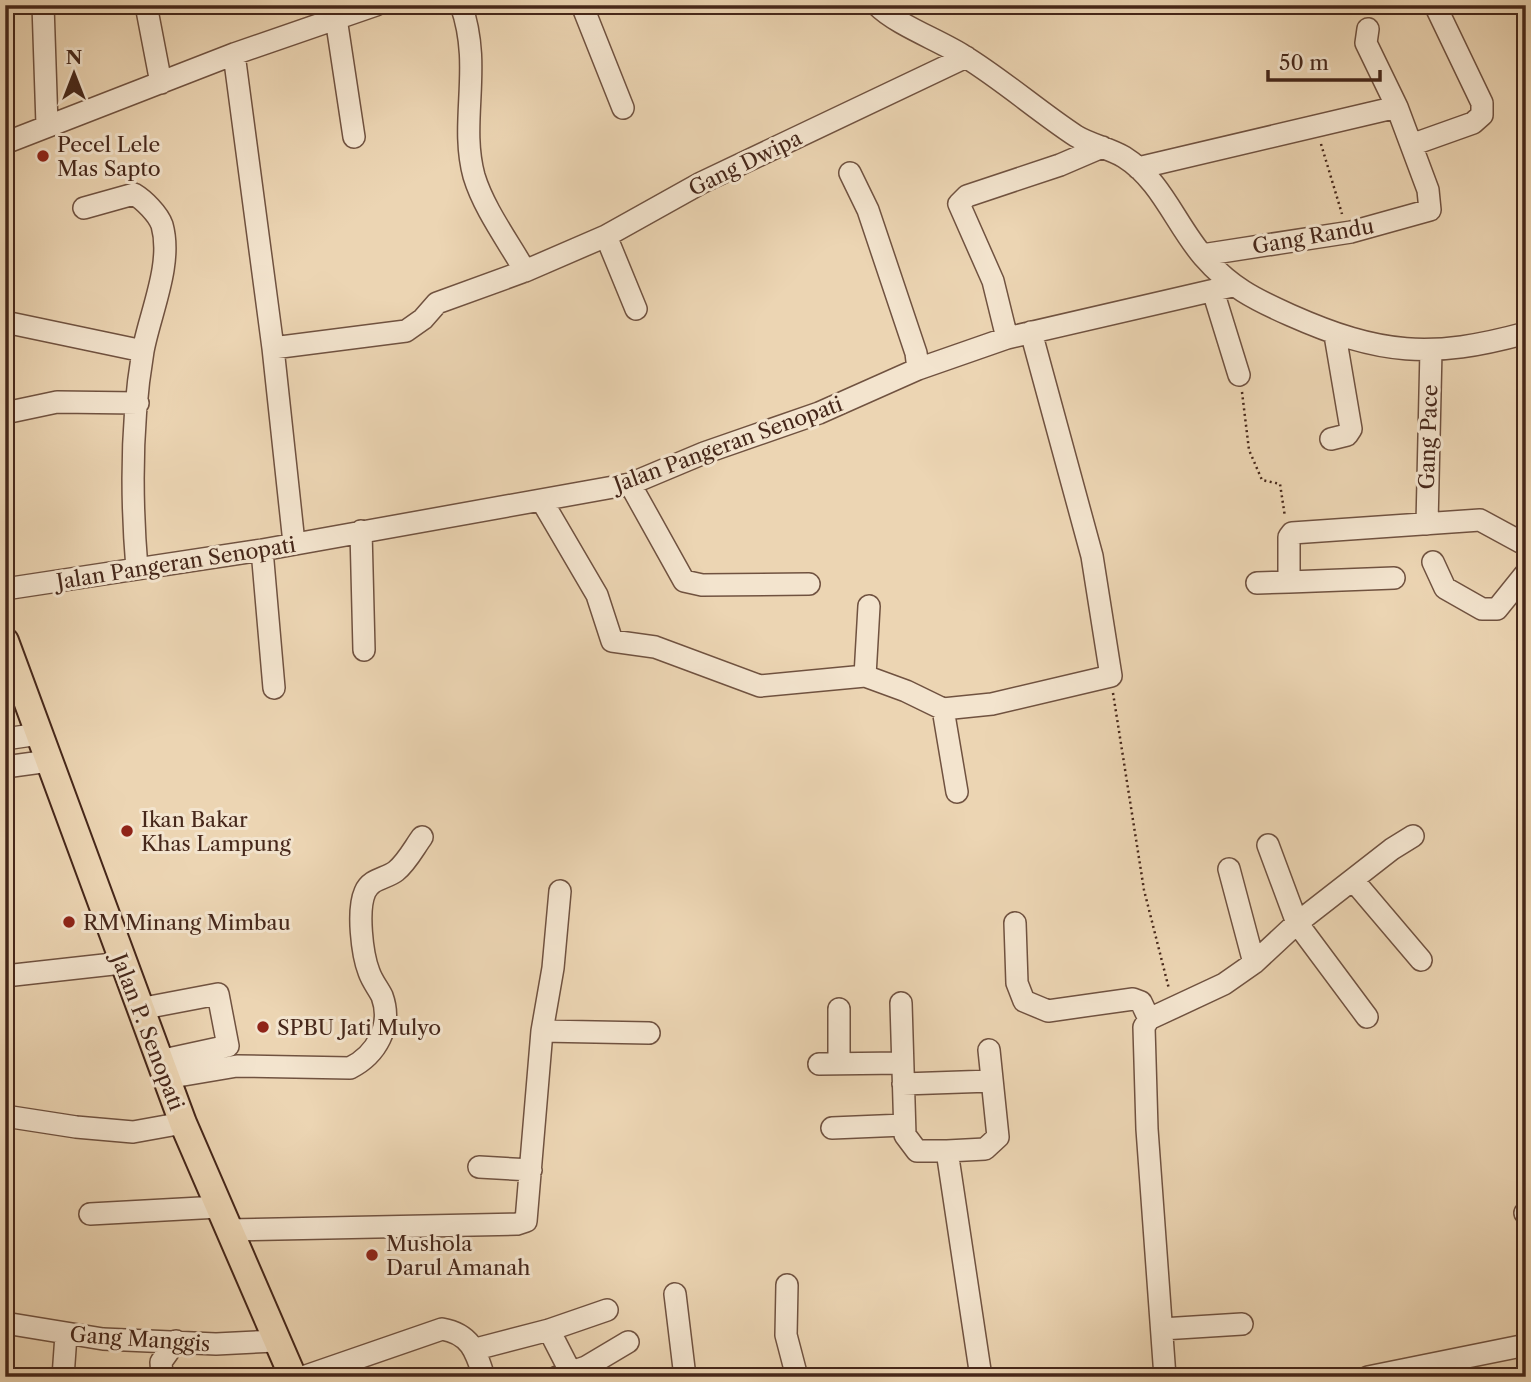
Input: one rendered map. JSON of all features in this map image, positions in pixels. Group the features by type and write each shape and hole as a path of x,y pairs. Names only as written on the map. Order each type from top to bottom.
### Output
{"main road":[{"name":"Jalan P. Senopati","path":"7,649 162,1070 293,1377"}],"street":[{"path":"43,5 47,125"},
{"path":"146,5 161,83"},
{"path":"461,5 471,34 471,149 474,175 483,197 525,271"},
{"path":"582,5 622,108"},
{"path":"877,5 966,57 1080,138 1125,158 1138,168 1160,194 1222,289 1240,375"},
{"path":"1368,29 1366,43 1414,144 1473,123 1482,115 1482,103 1435,5"},
{"path":"5,142 234,54 372,6"},
{"path":"336,18 354,137"},
{"path":"234,54 273,348 294,543"},
{"name":"Gang Dwipa","path":"273,348 406,331 423,319 437,303 525,271 606,236 701,183 966,57"},
{"path":"1138,168 1397,107"},
{"name":"Gang Randu","path":"1202,255 1352,232 1430,210 1432,205 1414,144"},
{"path":"1006,338 993,281 959,204 967,196 1060,166 1102,147"},
{"path":"850,173 868,210 916,353 918,369"},
{"path":"84,208 134,194 143,200 162,224 160,284 143,351 138,403 132,506 137,569"},
{"path":"606,236 636,309"},
{"path":"1222,289 1335,335 1367,345 1431,350 1476,346 1526,333"},
{"name":"Jalan Pangeran Senopati","path":"5,589 262,550 630,484 704,453 819,413 918,369 1006,338 1222,289"},
{"path":"5,322 143,351"},
{"path":"542,501 597,595 612,641 655,647 760,686 865,676 906,691 943,709 992,704 1111,676 1092,556 1031,332"},
{"path":"1331,439 1347,435 1351,429 1335,335"},
{"name":"Gang Pace","path":"1427,524 1425,483 1431,350"},
{"path":"5,413 66,402 138,403"},
{"path":"630,484 684,581 702,584 809,584"},
{"path":"1289,582 1289,537 1293,533 1480,520 1526,545"},
{"path":"360,531 364,650"},
{"path":"262,550 274,688"},
{"path":"1433,562 1445,588 1482,609 1497,609 1526,573"},
{"path":"1257,583 1394,578"},
{"path":"865,676 869,606"},
{"path":"943,709 957,792"},
{"path":"5,739 39,734"},
{"path":"5,766 49,761"},
{"path":"1165,1377 1145,1098 1143,1034 1149,1019 1224,984 1254,963 1297,923 1413,836"},
{"path":"162,1070 237,1066 350,1068 365,1061 376,1049 384,1028 383,999 369,972 364,952 362,923 365,892 376,880 394,873 422,837"},
{"path":"1268,845 1297,923 1367,1017"},
{"path":"1229,869 1254,963"},
{"path":"1353,880 1421,960"},
{"path":"90,1213 224,1218 517,1224 525,1222 528,1217 542,1031 554,968 560,891"},
{"path":"1015,923 1017,983 1024,1000 1048,1011 1133,999 1141,1002 1149,1019"},
{"path":"5,976 122,963"},
{"path":"139,1009 218,994 228,1046 162,1070"},
{"path":"901,1003 905,1135 917,1151 985,1149 998,1137 989,1050"},
{"path":"839,1009 829,1063 902,1063"},
{"path":"542,1031 649,1033"},
{"path":"903,1084 991,1081"},
{"path":"5,1116 132,1132 183,1123"},
{"path":"832,1128 904,1125"},
{"path":"947,1151 981,1377"},
{"path":"479,1167 531,1170"},
{"path":"787,1285 786,1335 797,1377"},
{"path":"675,1294 685,1377"},
{"path":"476,1349 549,1330 607,1310"},
{"name":"Gang Manggis","path":"5,1323 66,1335 176,1340 216,1345 275,1340"},
{"path":"1162,1329 1242,1324"},
{"path":"303,1377 442,1329 460,1334 476,1349 484,1377"},
{"path":"549,1330 564,1375 628,1342"},
{"path":"63,1377 66,1335"},
{"path":"162,1377 161,1362 176,1340"},
{"path":"1368,1377 1526,1345"}],"path":[{"path":"1320,127 1321,148 1336,201 1352,232"},
{"path":"1240,375 1249,450 1262,480 1280,484 1289,537"},
{"path":"1111,676 1144,890 1174,1007"}],"place":[{"name":"Pecel Lele Mas Sapto","path":"43,156"},
{"name":"Ikan Bakar Khas Lampung","path":"127,831"},
{"name":"RM Minang Mimbau","path":"69,922"},
{"name":"SPBU Jati Mulyo","path":"263,1027"},
{"name":"Mushola Darul Amanah","path":"372,1255"}]}
